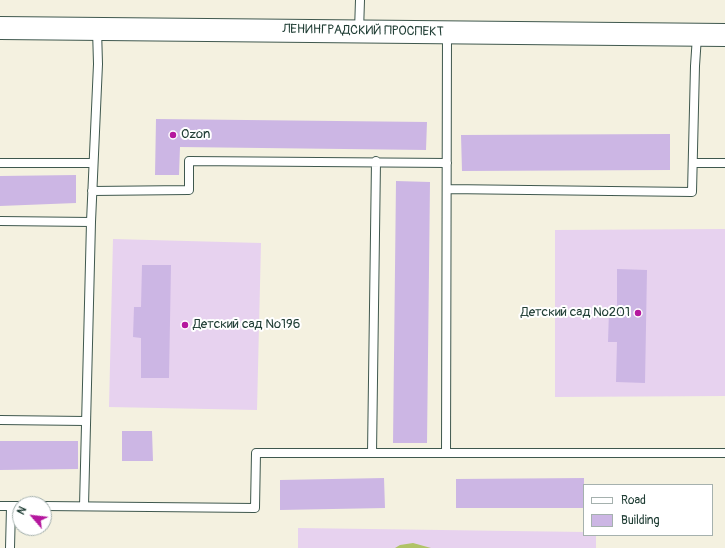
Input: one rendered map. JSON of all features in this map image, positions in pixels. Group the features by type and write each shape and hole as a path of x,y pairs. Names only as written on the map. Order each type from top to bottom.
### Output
{"main road":[{"name":"ЛЕНИНГРАДСКИЙ ПРОСПЕКТ","path":"0,28 725,34"}],"lane":[{"path":"359,31 360,0"},
{"path":"84,506 92,190 98,64 97,29"},
{"path":"446,453 447,32"},
{"path":"447,189 692,192 697,34"},
{"path":"92,190 189,190 189,161 376,161 447,163"},
{"path":"372,453 376,161"},
{"path":"0,163 93,163"},
{"path":"693,163 725,163"},
{"path":"0,221 91,222"},
{"path":"0,420 86,421"},
{"path":"52,506 255,508 256,453 725,453"},
{"path":"0,506 11,506 10,548"}],"shaded area":[{"name":"Детский сад №201","path":"725,229 725,396 555,397 555,230"},
{"name":"Детский сад №196","path":"113,239 261,243 257,410 109,407"},
{"path":"298,528 583,532 583,536 596,536 596,548 298,548"}],"green space":[{"path":"413,543 431,548 395,548 400,545"}],"building":[{"path":"156,119 427,122 426,150 180,147 179,175 155,175"},
{"path":"670,134 670,170 462,171 461,135"},
{"path":"76,175 76,203 0,206 0,176"},
{"path":"396,181 430,182 427,443 393,443"},
{"path":"142,265 171,265 169,378 141,378 141,338 133,337 134,307 141,307"},
{"path":"617,269 647,270 645,383 616,382 617,342 608,342 609,311 617,311"},
{"path":"122,431 152,431 153,461 122,461"},
{"path":"0,441 78,441 78,469 0,470"},
{"path":"384,478 385,508 280,510 280,480"},
{"path":"584,478 583,508 456,508 456,479"}],"place":[{"name":"Ozon","path":"173,135"},
{"name":"Детский сад №201","path":"638,313"},
{"name":"Детский сад №196","path":"185,325"}]}
